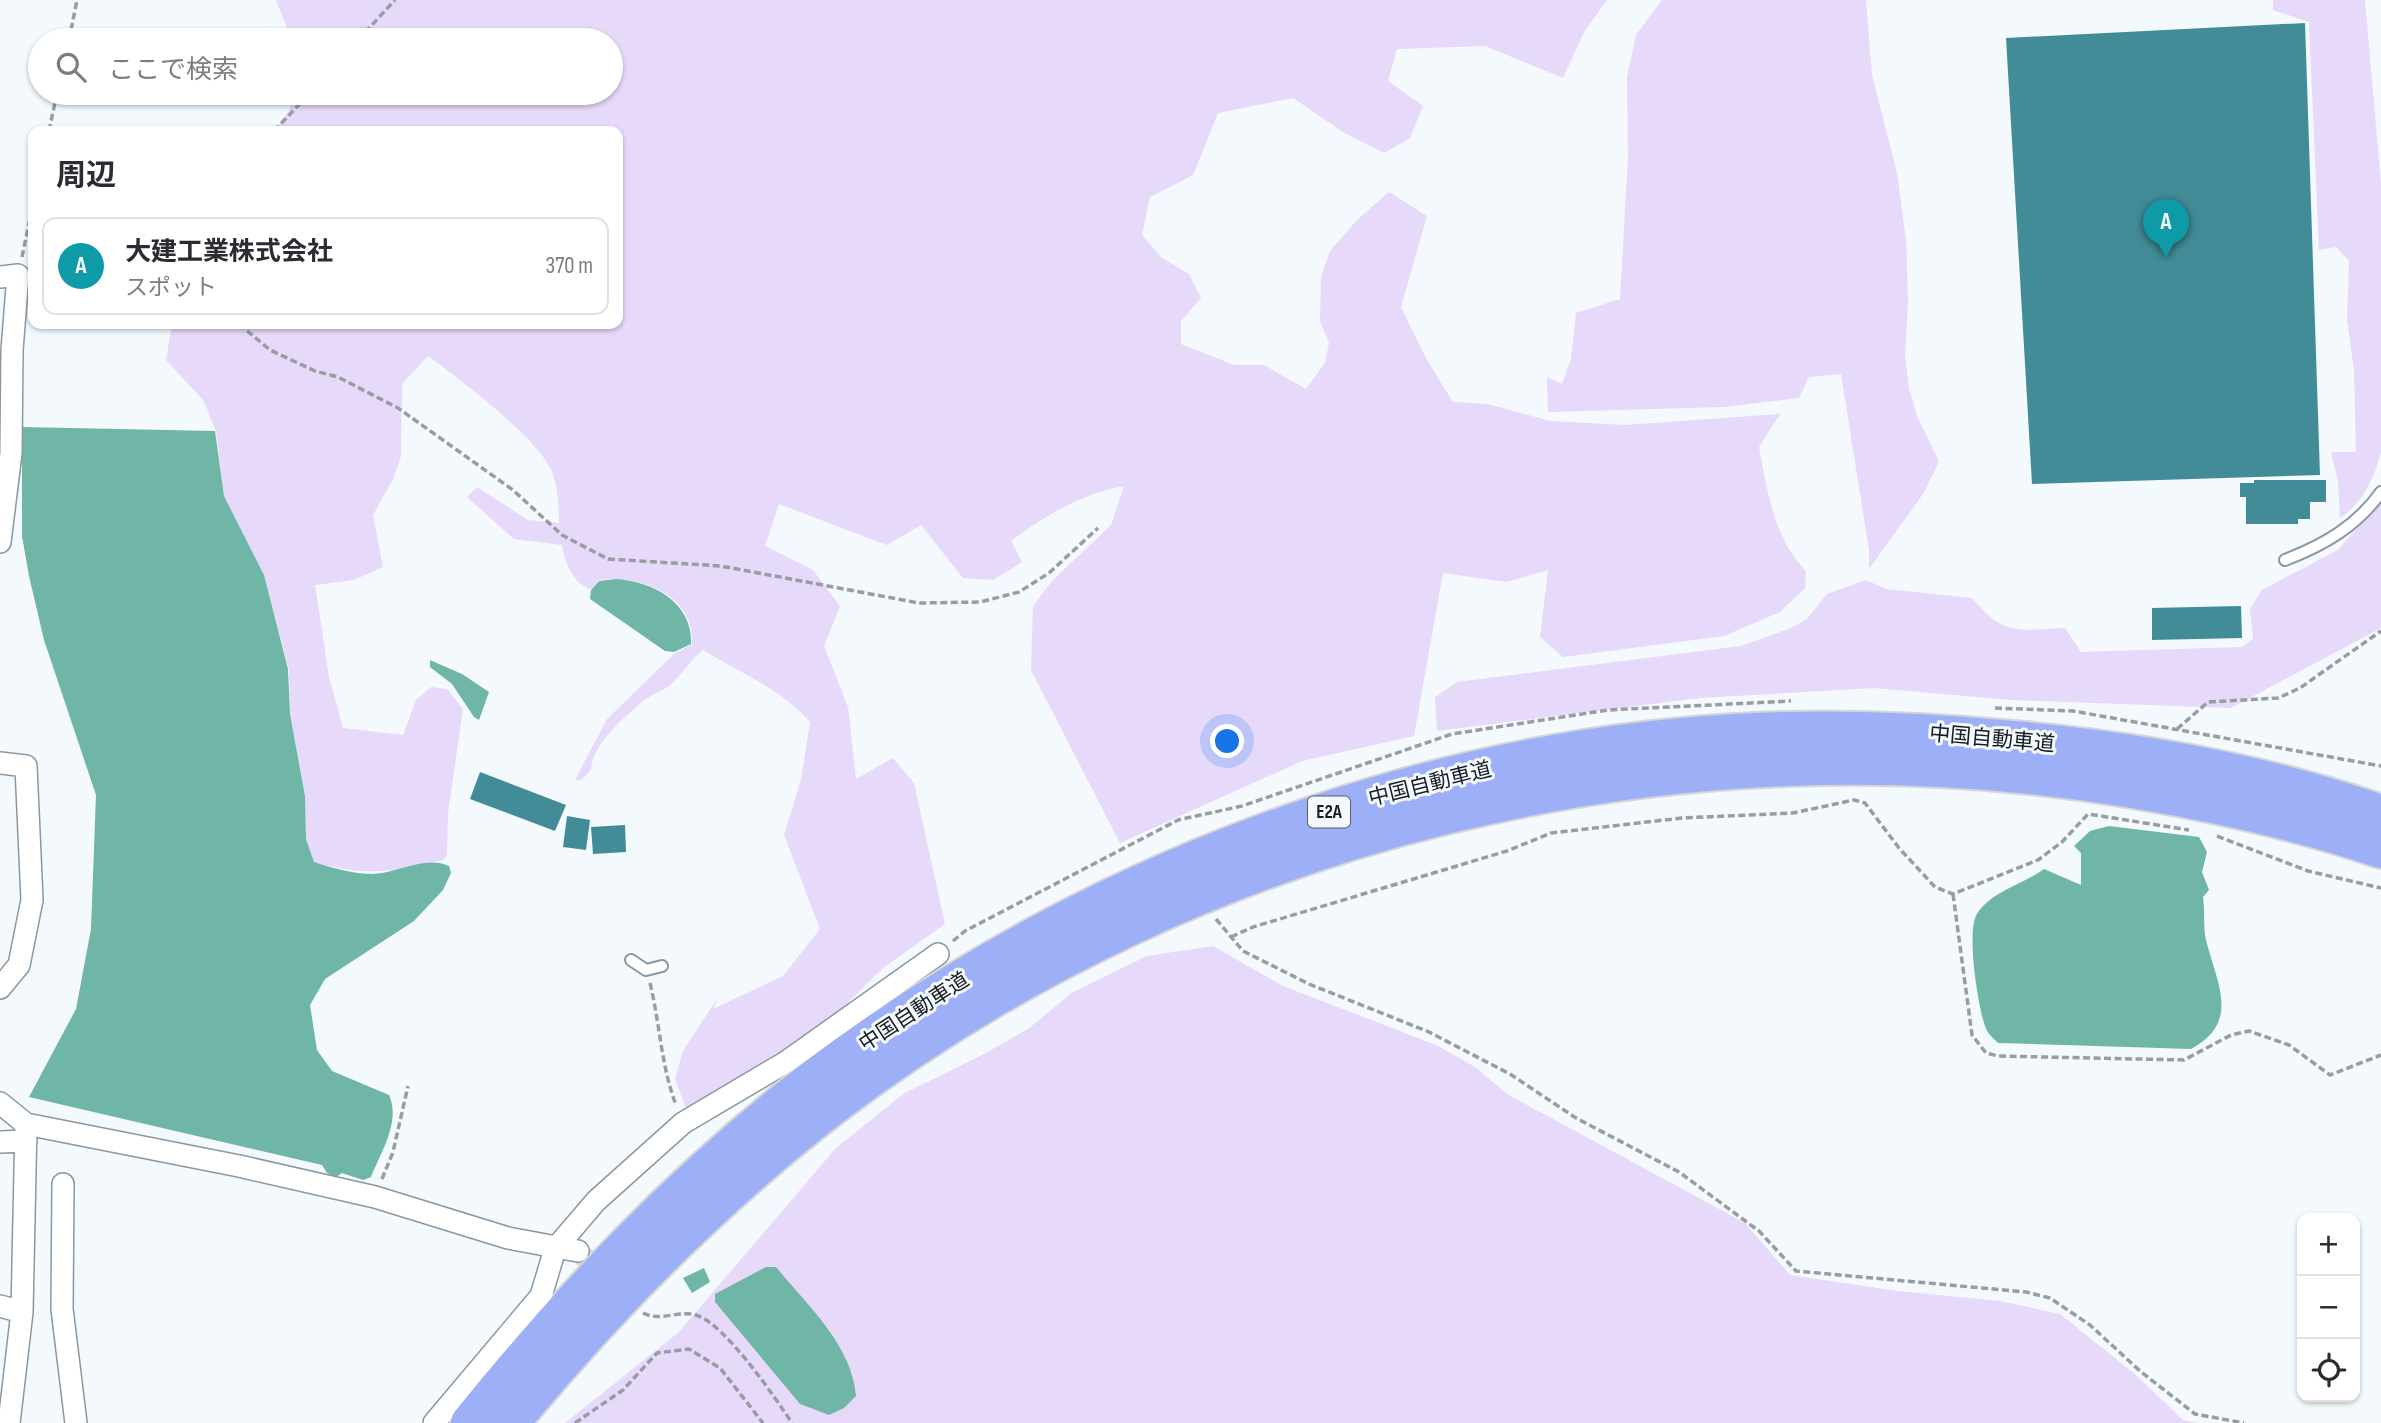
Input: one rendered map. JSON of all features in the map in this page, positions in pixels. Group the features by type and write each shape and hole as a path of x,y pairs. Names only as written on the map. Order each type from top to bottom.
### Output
{"highway":[{"name":"中国自動車道","path":"470,1423 591,1281 659,1212 733,1144 813,1080 877,1035 983,967 1074,916 1268,832 1362,801 1481,771 1651,741 1753,732 1857,730 1976,736 2172,760 2273,783 2381,814"},
{"name":"中国自動車道","path":"510,1423 609,1310 686,1233 764,1161 842,1099 1003,993 1089,946 1272,866 1366,835 1464,809 1564,789 1755,766 1853,765 1960,768 2066,778 2260,814 2381,849"}],"street":[{"path":"0,542 11,453 12,351 9,276"},
{"path":"0,763 26,766 32,900 19,965 0,988"},
{"path":"434,1423 541,1296 555,1249 596,1201 683,1123 786,1062 938,954"},
{"path":"0,1104 26,1133 22,1312 11,1418"},
{"path":"0,1142 26,1133 239,1166 375,1197 508,1238 555,1249 566,1247 578,1251"},
{"path":"63,1184 62,1309 76,1423"},
{"path":"0,1306 22,1312"}],"lane":[{"path":"2285,560 2317,548 2350,527 2381,492"},
{"path":"631,960 646,970 662,966"}],"path":[{"path":"71,28 77,0"},
{"path":"369,28 395,0"},
{"path":"50,126 54,105"},
{"path":"279,126 299,105"},
{"path":"9,276 28,219"},
{"path":"245,329 270,350 315,371 338,377 409,415 513,490 562,535 608,559 721,566 919,603 980,602 1018,592 1029,586 1049,573 1098,528"},
{"path":"2177,729 2208,702 2278,698 2289,693 2381,631"},
{"path":"1231,937 1253,927 1507,851 1551,833 1682,818 1793,813 1854,800 1865,803 1899,848 1935,887 1953,894 2038,860 2062,842 2088,814 2202,832"},
{"path":"1547,823 1551,833"},
{"path":"2215,835 2308,871 2381,888"},
{"path":"1953,894 1972,1035 1986,1053 1998,1056 2184,1060 2231,1035 2249,1031 2289,1045 2330,1075 2381,1055"},
{"path":"1214,918 1242,951 1309,984 1429,1032 1510,1074 1576,1118 1679,1172 1759,1231 1796,1271 1868,1280 2026,1292 2050,1298 2090,1325 2140,1371 2194,1414 2244,1423"},
{"path":"646,970 659,1019 665,1078 683,1123"},
{"path":"375,1197 393,1152 408,1086"},
{"path":"642,1312 652,1317 693,1314 707,1320 759,1375 792,1423"},
{"path":"575,1423 623,1390 657,1353 689,1349 720,1367 763,1423"}],"shaded area":[{"path":"276,0 1607,0 1584,32 1563,78 1485,46 1397,49 1388,81 1423,106 1410,138 1384,153 1343,132 1293,98 1218,113 1193,175 1150,197 1142,235 1162,258 1189,274 1201,298 1181,321 1181,344 1234,365 1264,365 1306,389 1325,363 1329,343 1320,321 1321,277 1330,251 1357,220 1389,192 1427,216 1401,307 1427,360 1453,402 1488,404 1550,421 1625,425 1780,414 1759,447 1773,513 1786,544 1806,571 1805,588 1780,612 1724,636 1563,657 1540,637 1548,570 1507,582 1443,573 1414,736 1302,761 1120,843 1031,670 1033,606 1052,581 1111,525 1124,486 1094,494 1050,514 1011,541 1022,562 993,580 963,578 921,525 887,545 779,504 765,546 813,570 840,606 824,646 848,707 856,779 893,758 914,783 945,924 883,968 826,1024 686,1108 675,1079 683,1051 719,996 713,1009 783,976 820,929 784,835 801,780 810,722 773,690 703,650 670,685 645,700 618,724 596,751 591,770 581,780 575,780 607,719 674,654 692,644 691,627 685,613 675,601 648,585 615,579 599,580 591,589 585,587 571,572 562,545 514,539 467,497 477,487 528,520 559,523 555,483 543,457 496,409 428,356 402,384 401,456 393,479 373,515 383,567 354,580 315,585 329,677 343,728 403,735 416,700 431,687 447,689 463,709 448,813 447,855 443,860 378,871 348,870 314,862 306,839 305,795 290,714 289,670 264,575 224,496 216,431 203,400 166,360 171,329 623,329 623,126 278,126 290,105 623,105 623,28 287,28"},
{"path":"1662,0 1866,0 1872,75 1897,173 1906,240 1908,302 1905,355 1909,389 1917,416 1939,462 1923,494 1869,569 1869,550 1841,374 1809,377 1799,398 1724,407 1548,412 1547,377 1562,384 1571,359 1576,313 1620,299 1628,157 1627,77 1636,35"},
{"path":"2273,0 2365,0 2381,184 2381,452 2366,489 2355,505 2340,518 2338,481 2331,452 2356,452 2354,370 2347,320 2349,261 2336,247 2319,250 2309,22 2273,10"},
{"path":"22,427 215,431 224,496 264,575 288,669 290,714 305,796 306,839 314,862 351,872 373,874 421,863 449,866 451,873 443,890 414,921 325,979 310,1005 317,1050 332,1071 389,1095 393,1115 391,1126 371,1177 363,1180 342,1173 336,1177 327,1173 322,1165 29,1097 76,1009 91,929 96,795 44,640 29,576 22,536"},
{"path":"2381,500 2381,628 2231,708 2013,700 1873,688 1700,698 1437,731 1435,697 1457,682 1741,646 1791,628 1807,619 1827,594 1866,580 1886,589 1972,598 1983,611 2003,625 2013,628 2065,628 2081,652 2242,647 2253,639 2250,609 2262,590 2338,550"},
{"path":"617,579 644,585 669,597 685,617 691,644 674,652 665,651 590,599 591,590 599,581"},
{"path":"430,660 462,674 489,692 479,720 474,717 452,684 430,667"},
{"path":"2109,826 2199,837 2207,852 2202,872 2209,890 2203,897 2205,930 2221,1001 2221,1014 2216,1027 2191,1049 1998,1043 1986,1029 1976,986 1973,936 1977,914 1991,899 2044,869 2081,885 2081,853 2074,846 2090,831"},
{"path":"1213,946 1283,986 1436,1045 1475,1067 1507,1094 1745,1223 1790,1275 1897,1291 2000,1301 2060,1314 2136,1375 2183,1420 2198,1423 565,1423 679,1332 835,1149 903,1094 1028,1029 1073,992 1147,956"},
{"path":"766,1267 776,1267 837,1343 853,1377 856,1396 844,1408 829,1415 800,1404 715,1302 715,1294"},
{"path":"704,1268 710,1282 692,1293 683,1278"}],"building":[{"path":"2305,23 2320,475 2032,484 2006,38"},
{"path":"2254,480 2326,480 2326,502 2310,502 2310,519 2298,519 2298,524 2246,524 2246,497 2240,497 2240,483 2254,483"},
{"path":"2241,606 2242,638 2152,640 2152,608"},
{"path":"480,772 566,805 555,831 470,799"},
{"path":"567,816 590,820 586,850 563,847"},
{"path":"625,825 626,852 593,854 591,827"}],"tunnel":[{"path":"578,1251 642,1312"}],"place":[{"name":"大建工業株式会社","path":"2166,257"}]}
